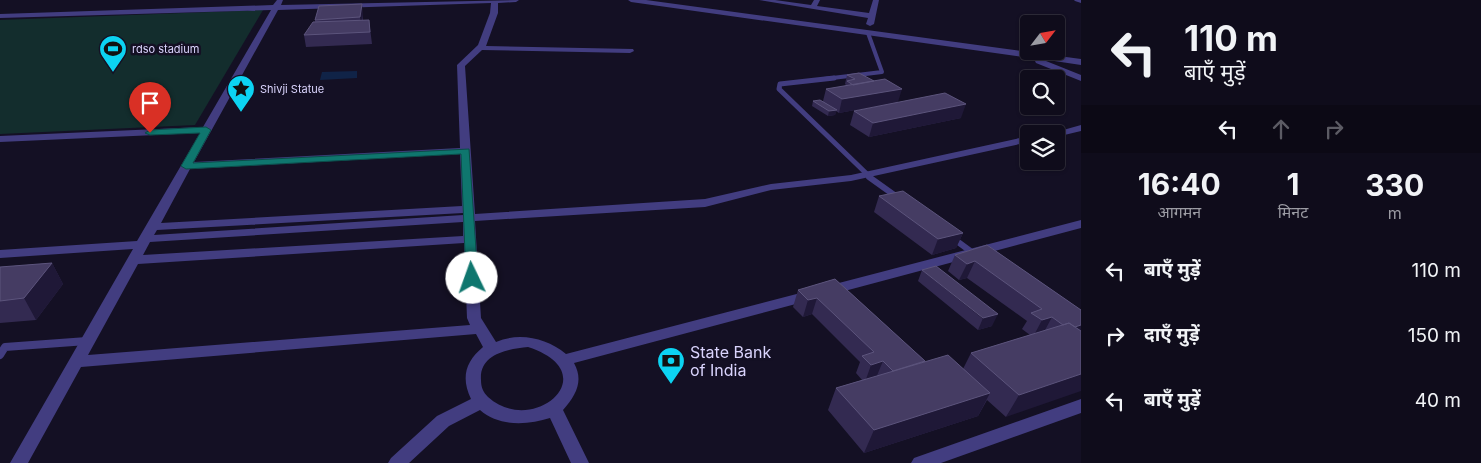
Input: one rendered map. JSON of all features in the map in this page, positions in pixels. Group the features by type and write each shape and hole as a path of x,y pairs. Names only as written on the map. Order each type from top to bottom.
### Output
{"street":[{"path":"0,16 278,4 516,0"},
{"path":"631,0 1020,54"},
{"path":"762,0 872,16"},
{"path":"813,8 817,0"},
{"path":"868,33 876,0"},
{"path":"1077,0 1081,1"},
{"path":"492,349 474,318 461,66 480,48 494,13 495,1"},
{"path":"19,463 278,4"},
{"path":"480,48 630,51"},
{"path":"1038,60 1081,78"},
{"path":"1065,60 1081,62"},
{"path":"1065,132 1081,128"},
{"path":"0,139 206,130"},
{"path":"151,227 705,204 771,186 867,175 1020,141"},
{"path":"186,166 466,151"},
{"path":"0,254 469,214"},
{"path":"564,360 1081,224"},
{"path":"133,260 470,239"},
{"path":"76,362 480,329"},
{"path":"528,342 548,347 564,360 571,369 572,382 568,394 554,409 537,416 515,418 499,414 480,402 472,388 472,373 477,363 492,349 506,344 528,342"},
{"path":"397,463 443,421 480,402"},
{"path":"920,463 1081,406"},
{"path":"554,409 580,463"}],"lane":[{"path":"868,33 882,72 780,84 779,90 867,175 905,203"},
{"path":"950,236 973,253"},
{"path":"0,355 3,347 87,341"}],"green space":[{"name":"rdso stadium","path":"263,10 195,125 0,134 0,20"}],"water":[{"path":"357,71 357,78 320,80 322,72"}],"building":[{"path":"362,4 360,17 315,20 319,6"},
{"path":"369,20 370,32 304,35 313,22"},
{"path":"859,73 874,81 853,85 847,81 855,79 847,75"},
{"path":"885,79 902,89 842,99 826,89"},
{"path":"945,93 966,104 873,123 854,111"},
{"path":"820,100 837,110 829,111 813,101"},
{"path":"903,191 963,233 938,239 879,196"},
{"path":"987,245 1081,310 1081,325 1075,327 1069,323 1063,325 1052,317 1042,320 1031,313 1042,309 975,261 967,264 955,255"},
{"path":"52,263 24,298 0,301 0,267"},
{"path":"936,266 998,314 983,318 922,270"},
{"path":"835,279 925,361 893,371 883,361 871,365 862,356 874,352 817,298 808,300 798,290"},
{"path":"1069,323 1081,331 1081,374 1019,395 971,353"},
{"path":"948,355 990,393 874,430 836,388"}],"place":[{"name":"rdso stadium","path":"113,73"},
{"name":"Shivji Statue","path":"241,113"},
{"name":"State Bank of India","path":"671,385"}],"route":[{"path":"150,133 206,130 186,166 466,151 472,278"}]}
